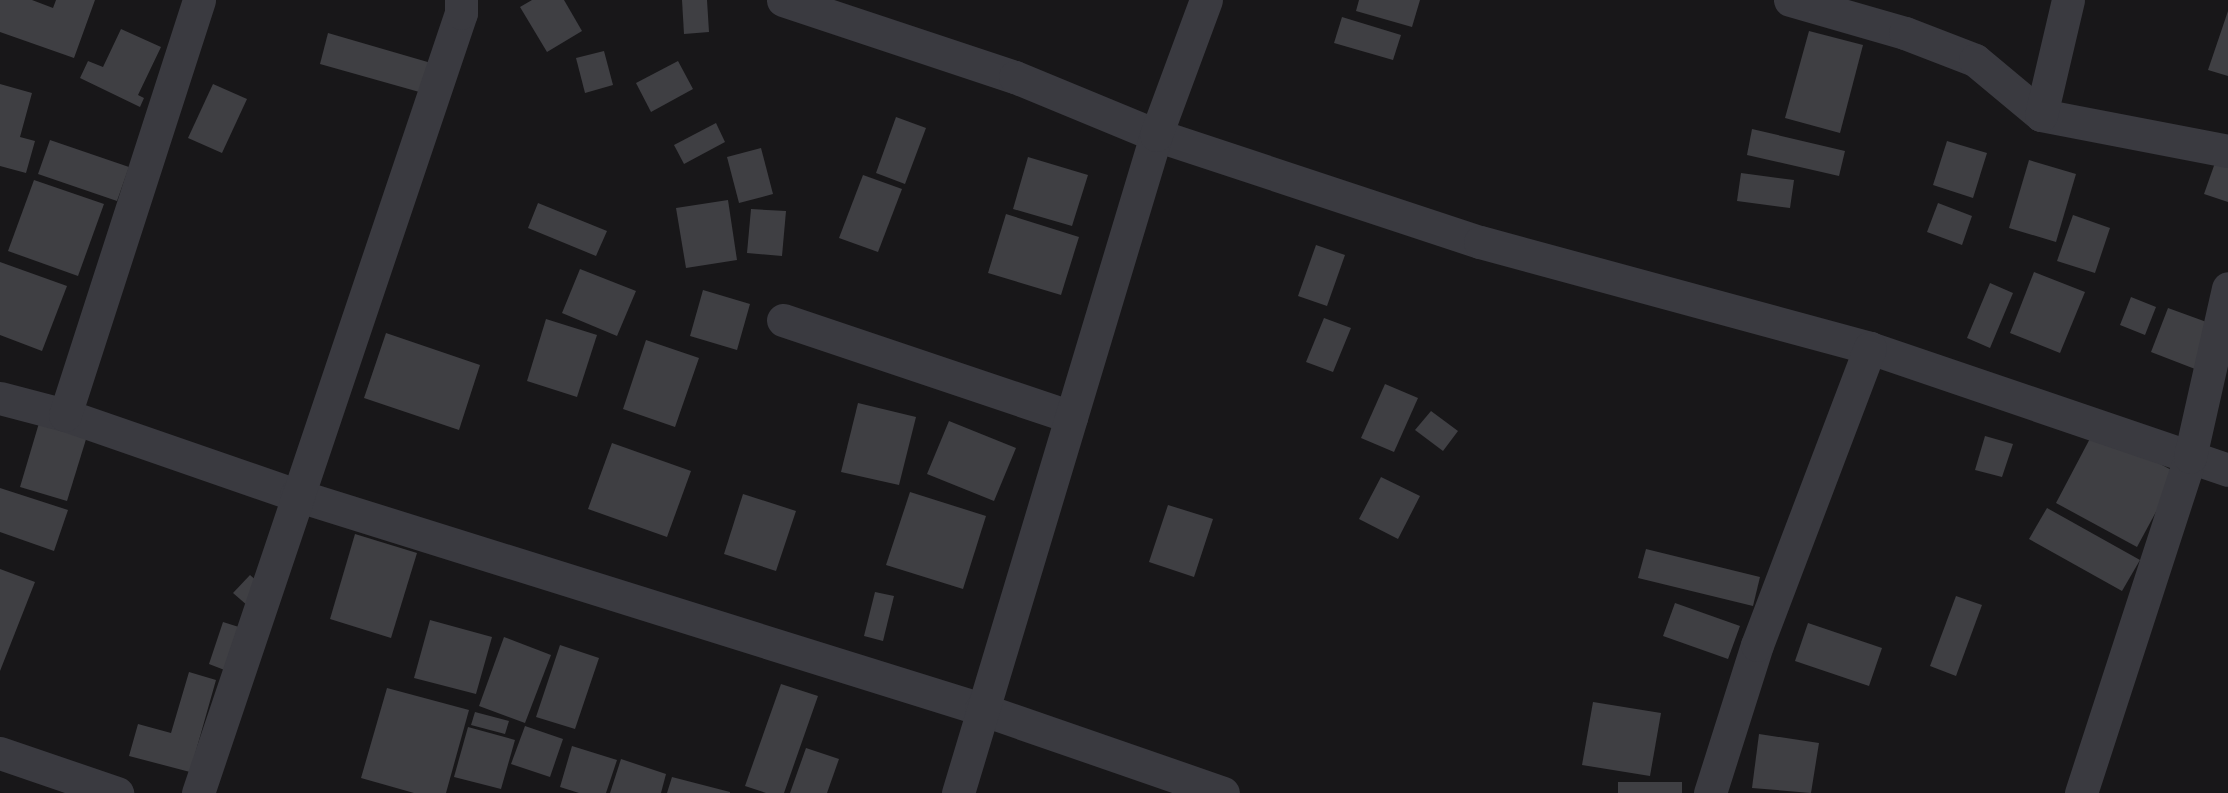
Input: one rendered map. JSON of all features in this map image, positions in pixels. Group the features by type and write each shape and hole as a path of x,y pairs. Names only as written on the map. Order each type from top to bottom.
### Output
{"street":[{"path":"65,415 199,0"},
{"path":"198,793 296,495 461,13 461,0"},
{"path":"783,0 1015,77 1156,135 1480,242 1870,348 2228,470"},
{"path":"958,793 981,709 1156,135 1206,0"},
{"path":"1790,0 1905,33 1975,60 2041,115 2228,151"},
{"path":"2041,115 2068,0"},
{"path":"2081,793 2190,457 2228,288"},
{"path":"783,320 1071,417"},
{"path":"1710,793 1757,645 1870,348"},
{"path":"0,398 65,415 296,495 981,709 1223,793"},
{"path":"0,753 117,793"}],"building":[{"path":"0,0 32,0 53,8 56,0 95,0 74,58 0,32"},
{"path":"532,0 564,0 582,31 547,52 520,7"},
{"path":"682,0 707,0 709,32 684,34"},
{"path":"1359,0 1420,0 1412,27 1356,11"},
{"path":"2228,11 2228,76 2208,70"},
{"path":"1342,17 1401,35 1393,60 1334,43"},
{"path":"121,29 161,47 138,95 144,98 140,107 80,78 88,61 103,67"},
{"path":"1809,31 1863,45 1840,133 1785,118"},
{"path":"328,33 438,65 430,95 320,64"},
{"path":"604,51 613,85 585,93 576,58"},
{"path":"678,61 693,89 651,112 636,83"},
{"path":"0,84 32,93 20,137 35,141 26,173 0,166"},
{"path":"213,84 247,99 222,153 188,138"},
{"path":"896,117 926,128 905,184 876,173"},
{"path":"716,123 725,142 684,164 674,145"},
{"path":"1752,129 1845,151 1839,176 1747,155"},
{"path":"50,140 129,167 117,201 38,174"},
{"path":"1947,141 1987,153 1973,198 1933,185"},
{"path":"761,148 773,194 739,203 727,157"},
{"path":"1028,157 1088,175 1072,226 1013,209"},
{"path":"2029,160 2076,174 2056,242 2009,228"},
{"path":"2216,160 2228,164 2228,202 2204,194"},
{"path":"1741,173 1794,180 1790,208 1737,201"},
{"path":"863,175 902,189 878,252 839,238"},
{"path":"34,180 104,204 78,276 8,251"},
{"path":"728,200 737,260 686,268 676,208"},
{"path":"538,203 607,231 596,256 528,228"},
{"path":"1938,203 1972,216 1962,245 1927,232"},
{"path":"751,209 786,211 782,256 747,253"},
{"path":"1006,214 1079,237 1061,295 988,273"},
{"path":"2073,215 2110,228 2095,273 2057,261"},
{"path":"1316,245 1345,255 1327,306 1298,296"},
{"path":"0,262 67,286 42,351 0,335"},
{"path":"580,269 636,291 617,336 562,313"},
{"path":"2034,272 2085,292 2060,353 2010,333"},
{"path":"1990,283 2013,293 1990,348 1967,338"},
{"path":"703,290 750,304 737,350 690,336"},
{"path":"2131,297 2156,307 2145,335 2120,325"},
{"path":"2168,308 2212,324 2195,369 2151,352"},
{"path":"1324,318 1351,328 1333,372 1306,362"},
{"path":"546,319 597,335 577,397 527,381"},
{"path":"386,333 480,365 459,430 364,398"},
{"path":"646,340 699,358 675,427 623,409"},
{"path":"1385,384 1418,398 1394,452 1361,438"},
{"path":"858,403 916,417 899,485 841,472"},
{"path":"1431,411 1458,431 1443,451 1415,430"},
{"path":"949,421 1016,448 994,501 927,474"},
{"path":"39,423 87,436 67,501 20,487"},
{"path":"2095,429 2177,473 2137,547 2056,503"},
{"path":"1985,436 2013,444 2002,477 1975,470"},
{"path":"612,443 691,471 667,537 588,509"},
{"path":"1381,477 1420,496 1398,539 1359,519"},
{"path":"0,488 68,510 54,551 0,532"},
{"path":"910,492 986,516 963,589 886,565"},
{"path":"743,494 796,511 776,571 724,554"},
{"path":"1168,505 1213,519 1194,577 1149,562"},
{"path":"2047,508 2140,560 2122,591 2029,539"},
{"path":"355,534 417,553 391,638 330,619"},
{"path":"1646,549 1760,577 1753,606 1638,578"},
{"path":"0,569 35,582 0,671"},
{"path":"250,575 265,588 248,606 233,593"},
{"path":"875,592 894,596 883,641 864,636"},
{"path":"1956,596 1982,605 1956,676 1930,666"},
{"path":"1675,603 1740,626 1728,659 1663,636"},
{"path":"430,620 492,637 476,694 414,678"},
{"path":"223,622 242,628 227,671 209,664"},
{"path":"1808,623 1882,648 1869,686 1795,661"},
{"path":"504,637 551,655 525,723 479,706"},
{"path":"560,645 599,658 575,729 536,717"},
{"path":"189,672 216,680 190,772 129,756 138,724 171,733"},
{"path":"781,684 818,696 784,793 766,793 745,786"},
{"path":"387,688 469,710 446,793 414,793 361,778"},
{"path":"1593,702 1661,713 1650,776 1582,765"},
{"path":"475,712 509,721 505,734 471,725"},
{"path":"525,726 563,739 550,777 511,764"},
{"path":"468,727 515,740 501,789 454,777"},
{"path":"1759,734 1819,743 1811,793 1752,788"},
{"path":"572,746 617,760 606,793 579,793 560,787"},
{"path":"806,748 839,759 827,793 790,793"},
{"path":"621,759 666,774 661,793 610,793"},
{"path":"672,777 730,792 730,793 667,793"},
{"path":"1618,782 1682,782 1682,793 1618,793"}]}
